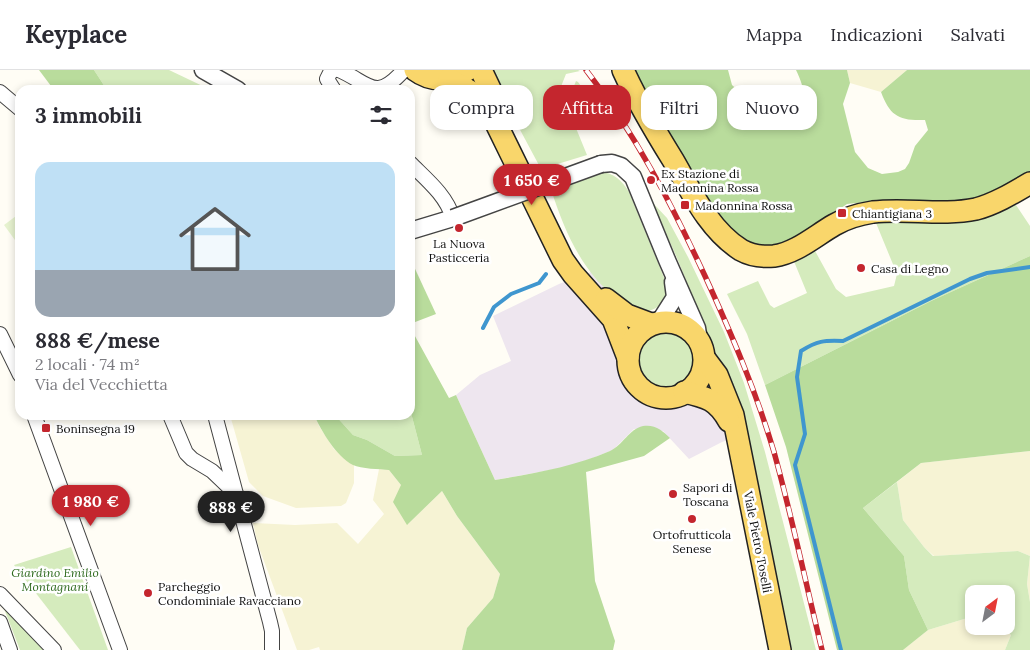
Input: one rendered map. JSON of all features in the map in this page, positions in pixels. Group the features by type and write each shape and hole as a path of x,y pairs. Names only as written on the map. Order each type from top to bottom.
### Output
{"main road":[{"name":"Viale Pietro Toselli","path":"415,70 433,78 458,75 489,109 563,260 613,319 634,380 642,389 656,396 672,397 684,392 705,397 717,404 723,411 736,435"},
{"name":"Viale Pietro Toselli","path":"481,70 490,91 541,184 558,228 579,267 600,293 618,309 631,316 655,323 670,322 688,330 702,349 714,371 729,402 780,650"},
{"path":"623,70 640,103 705,213 730,241 740,249 751,254 769,256 784,254 801,246 836,224 863,214 891,210 958,211 980,208 1002,199 1030,183"},
{"path":"628,358 635,338 644,329 655,323"},
{"path":"684,392 691,388 703,370 702,349"}],"street":[{"path":"203,70 229,85"},
{"path":"331,85 327,79 334,70"},
{"path":"339,70 365,85"},
{"path":"385,85 404,70"},
{"path":"0,92 15,105"},
{"path":"415,230 601,164 615,164 625,168 631,174 698,328 702,349"},
{"path":"415,168 442,196 450,207 453,218"},
{"path":"655,323 671,304 676,292 667,260"},
{"path":"0,334 15,365"},
{"path":"36,420 120,650"},
{"path":"172,420 186,453 192,459 212,471 237,496"},
{"path":"216,420 270,622 272,650"},
{"path":"0,594 54,650"},
{"path":"0,622 10,650"}],"shaded area":[{"path":"847,70 907,70 881,92 850,83"},
{"path":"591,272 596,279 639,311 688,316 707,332 740,414 745,434 722,442 689,459 663,431 634,429 613,450 572,466 495,480 456,395 480,375 511,361 493,316 559,284"},
{"path":"231,420 316,420 334,449 354,465 354,483 346,503 341,506 296,508 263,496 249,482"},
{"path":"1030,451 1030,556 1018,551 934,556 924,547 903,520 897,482 921,463"},
{"path":"379,469 389,470 401,485 408,524 442,491 457,516 500,574 493,598 467,628 462,650 320,650 319,647 309,650 297,650 258,545 253,523 295,525 337,523 358,544 384,514 373,500"},
{"path":"1030,556 1030,602 1027,584"},
{"path":"965,619 965,635 1011,635 1005,650 903,650 928,630"}],"green space":[{"path":"39,70 94,70 104,85 50,85"},
{"path":"94,70 169,70 200,85 104,85"},
{"path":"488,70 580,71 566,74 562,85 543,85 543,130 577,130 587,155 541,169 520,130 533,130 533,85 496,85"},
{"path":"635,70 728,70 732,85 727,85 727,130 817,130 817,85 802,85 796,70 847,70 850,83 843,104 855,152 868,168 882,174 905,169 915,146 928,130 925,120 902,118 892,112 881,92 907,70 1030,70 1030,172 990,195 964,202 875,201 847,204 789,243 762,248 739,238 714,212 666,130 717,130 717,85 641,86"},
{"path":"600,171 617,178 629,192 665,280 667,295 663,303 651,310 643,312 635,309 599,283 575,248 559,213 551,189"},
{"path":"652,202 667,218 688,257 724,332 744,383 765,452 816,650 792,650 755,475 740,414 677,258"},
{"path":"1014,202 1030,226 1030,256 931,301 765,385 747,334 727,294 758,281 770,305 774,308 807,293 793,259 814,249 836,289 846,297 894,286 897,274 876,223 900,221"},
{"path":"15,217 15,240 4,225"},
{"path":"1030,256 1030,451 921,463 863,508 904,556 909,590 928,630 903,650 837,650 786,447 765,385 931,301"},
{"path":"415,269 436,314 415,322"},
{"path":"666,329 678,331 688,338 695,348 697,360 695,372 688,382 678,389 666,391 654,389 644,382 637,372 635,360 637,348 644,338 654,331"},
{"path":"415,336 449,398 456,395 495,480 554,469 596,457 615,448 634,430 643,426 655,427 670,438 644,456 586,472 595,581 615,641 613,650 462,650 467,628 493,598 500,574 457,516 442,491 407,525 393,502 401,485 389,470 356,466 347,461 335,450 317,420 340,420 353,435 367,440 395,456 422,455 413,420 415,420"},
{"path":"340,420 413,420 422,455 395,456 367,440 353,435"},
{"path":"897,482 903,520 933,556 1018,551 1030,556 1027,584 1030,602 1030,650 1005,650 1011,635 1015,635 1015,585 965,585 965,619 928,630 909,590 904,556 863,508"},
{"name":"Giardino Emilio Montagnani","path":"71,547 108,650 80,650 14,565"},
{"path":"3,606 45,650 20,650"}],"waterway":[{"path":"841,650 795,465 805,434 797,377 801,351 821,342 843,341 970,279 987,273 1030,267"},
{"path":"483,328 494,307 511,294 539,283 546,274"}],"railway":[{"path":"586,70 636,144 665,195 705,276 742,362 774,452 822,650"}],"place":[{"name":"Ex Stazione di Madonnina Rossa","path":"651,180"},
{"name":"Madonnina Rossa","path":"685,205"},
{"name":"Chiantigiana 3","path":"842,213"},
{"name":"La Nuova Pasticceria","path":"459,228"},
{"name":"Casa di Legno","path":"861,268"},
{"name":"Boninsegna 19","path":"46,428"},
{"name":"Sapori di Toscana","path":"673,494"},
{"name":"Ortofrutticola Senese","path":"692,519"},
{"name":"Parcheggio Condominiale Ravacciano","path":"148,593"}]}
